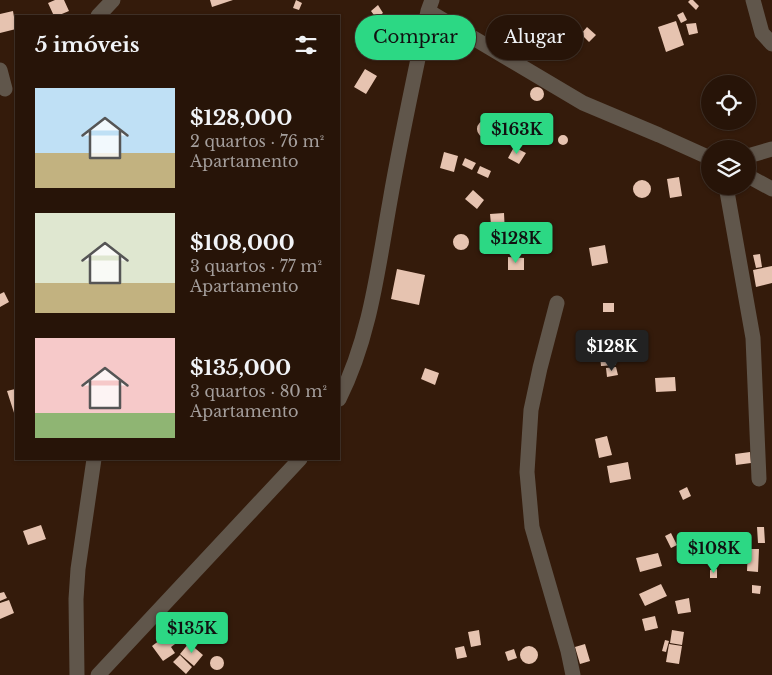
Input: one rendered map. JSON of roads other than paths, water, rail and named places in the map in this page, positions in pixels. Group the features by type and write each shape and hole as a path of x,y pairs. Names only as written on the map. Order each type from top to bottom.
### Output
{"street":[{"path":"99,15 113,0"},
{"path":"753,0 762,33 772,44"},
{"path":"340,397 349,380 364,335 399,149 430,6 583,103 701,154"},
{"path":"0,70 7,88"},
{"path":"756,154 772,149"},
{"path":"756,180 772,189"},
{"path":"728,195 753,338 759,479"},
{"path":"557,303 531,410 528,472 532,527 568,651 573,675"},
{"path":"77,675 76,599 78,568 94,460"},
{"path":"97,674 299,460"}]}
